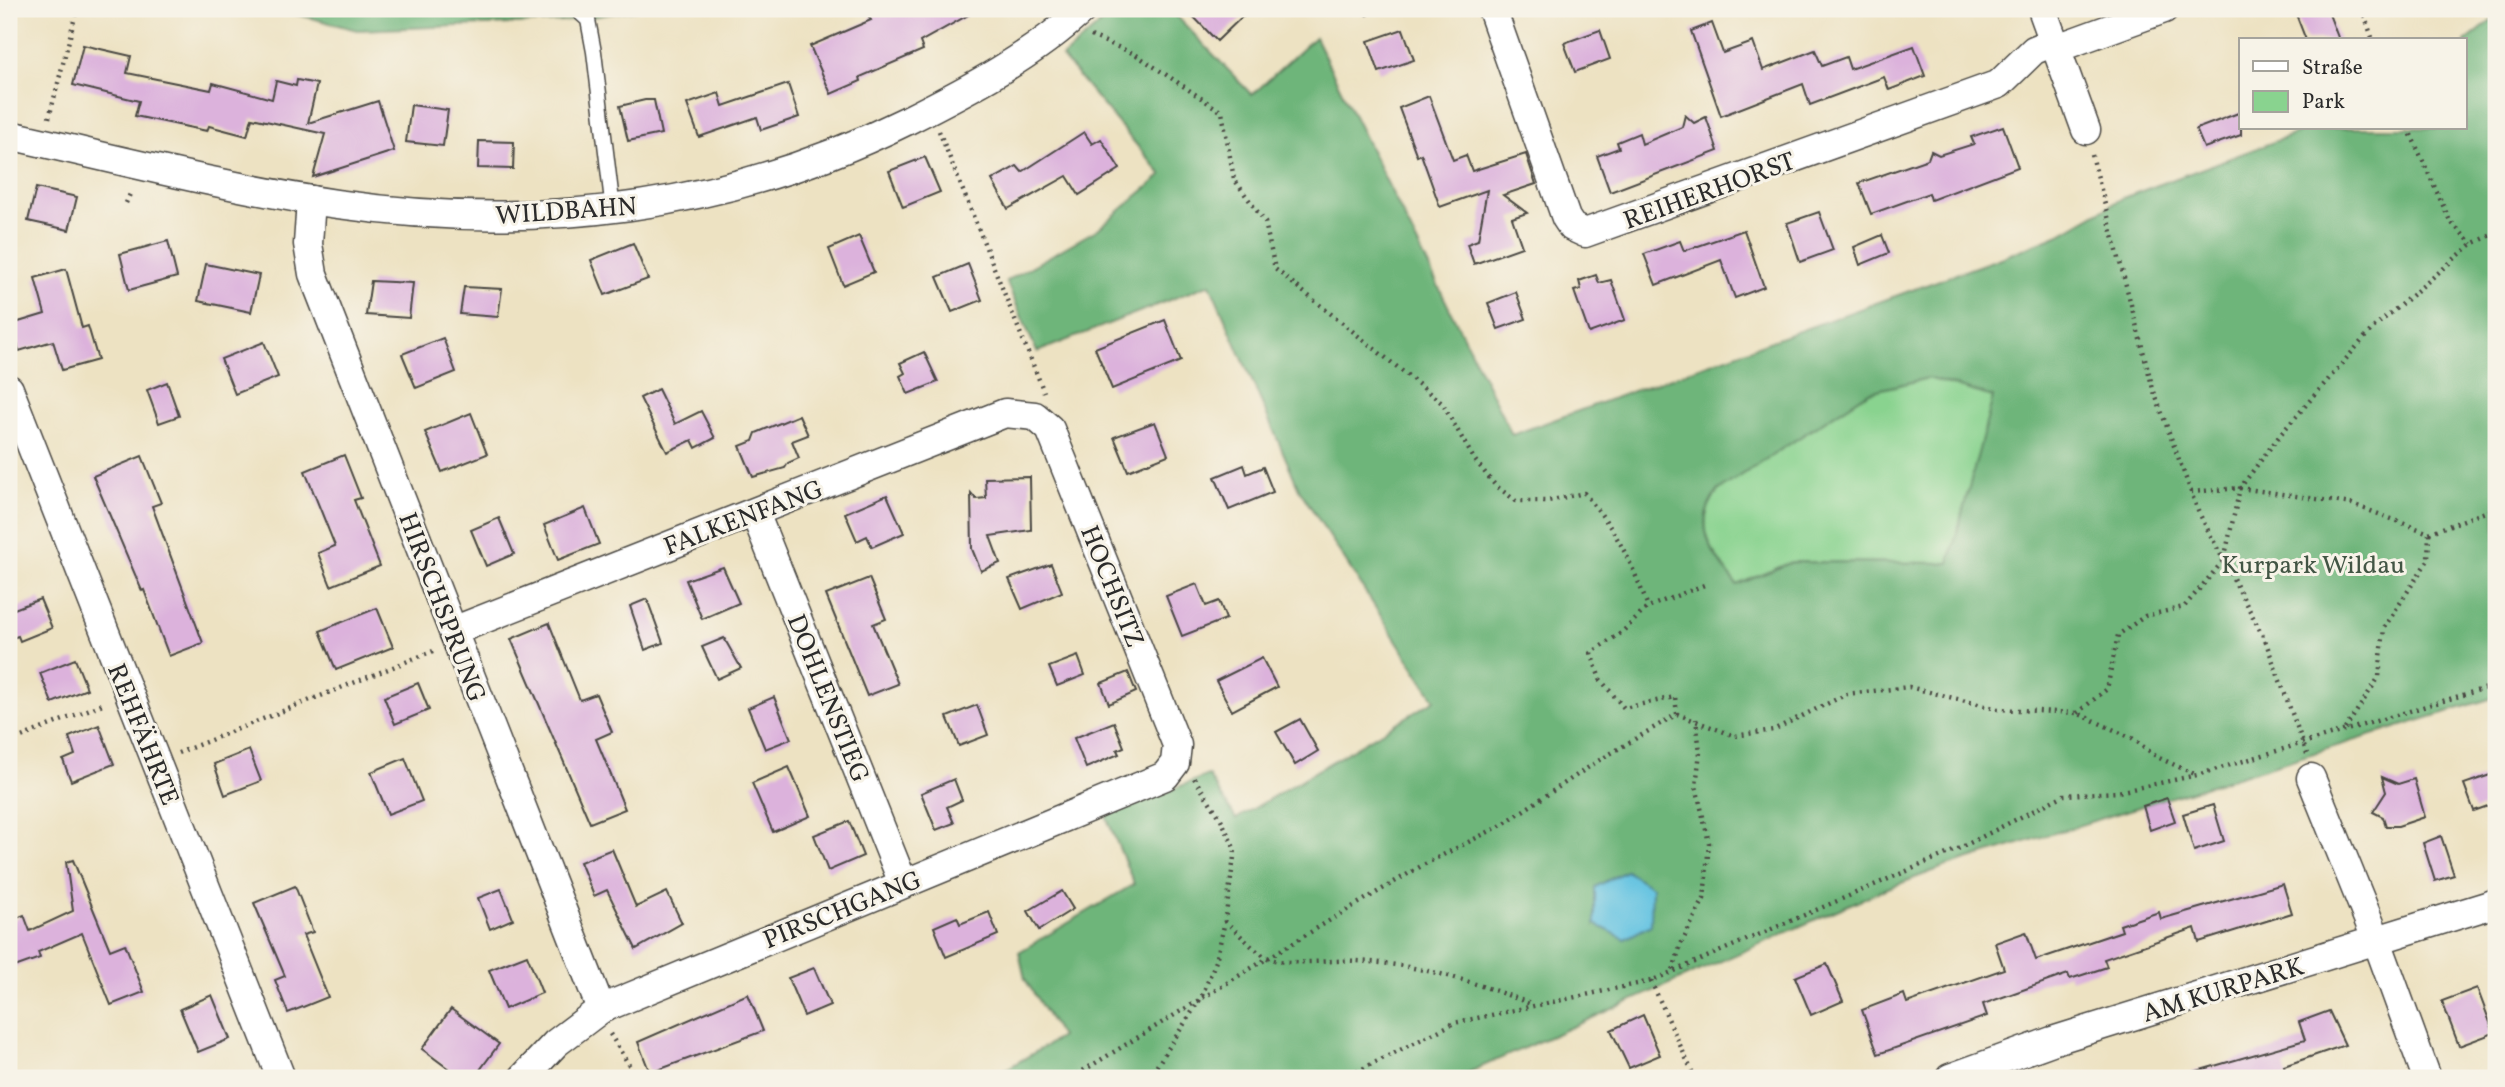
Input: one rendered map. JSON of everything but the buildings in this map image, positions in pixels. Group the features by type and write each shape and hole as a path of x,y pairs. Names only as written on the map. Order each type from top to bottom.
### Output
{"street":[{"name":"REIHERHORST","path":"1492,9 1566,218 1572,227 1585,233 1999,83 2034,50 2055,45"},
{"path":"2042,9 2085,130"},
{"path":"2055,45 2164,9"},
{"name":"WILDBAHN","path":"9,135 311,200 454,215 540,217 613,210 721,188 846,149 959,94 1034,48 1079,13"},
{"name":"HIRSCHSPRUNG","path":"311,200 307,244 313,274 601,1009"},
{"name":"REHFÄHRTE","path":"9,389 281,1078"},
{"name":"FALKENFANG","path":"455,636 1005,414 1035,416"},
{"name":"HOCHSITZ","path":"1035,416 1050,429 1122,603 1177,745 1182,767"},
{"name":"DOHLENSTIEG","path":"755,513 903,883"},
{"name":"PIRSCHGANG","path":"523,1078 556,1043 601,1009 903,883 1117,798 1182,767"},
{"path":"2311,778 2377,941 2427,1078"},
{"name":"AM KURPARK","path":"1950,1078 2052,1041 2496,903"}],"lane":[{"path":"534,9 543,9"},
{"path":"576,9 588,20 594,52 613,210"}],"path":[{"path":"43,143 76,9"},
{"path":"1361,9 1367,14 1381,9"},
{"path":"2362,9 2372,38"},
{"path":"1079,13 1093,39 1135,54 1222,112 1234,179 1265,222 1275,269 1443,403 1474,459 1495,485 1516,501 1548,501 1584,493 1610,523 1628,552 1648,607"},
{"path":"936,124 1044,392 1035,416"},
{"path":"2085,130 2153,389 2191,492 2265,640 2303,744 2311,778"},
{"path":"2409,130 2450,221 2472,244"},
{"path":"126,203 130,194"},
{"path":"2077,713 2107,689 2118,635 2145,616 2184,607 2224,560 2240,488 2280,435 2372,329 2472,244 2496,233"},
{"path":"2191,492 2240,488 2352,504 2429,533 2496,508"},
{"path":"2345,729 2379,677 2384,628 2428,560 2429,533"},
{"path":"1677,714 1675,697 1624,708 1600,678 1591,653 1621,633 1648,607 1704,585"},
{"path":"155,762 455,636"},
{"path":"1344,1078 1454,1023 1651,981 1958,849 2064,795 2118,792 2197,775 2496,685"},
{"path":"1071,1078 1423,865 1500,826 1598,761 1677,714 1735,736 1773,730 1847,694 1909,687 1998,709 2077,713 2132,738 2157,757 2197,775"},
{"path":"9,742 128,694"},
{"path":"1673,971 1681,944 1704,899 1709,842 1696,786 1700,752 1696,719"},
{"path":"1149,1078 1201,998 1216,961 1225,921 1235,850 1221,819 1182,767"},
{"path":"1225,921 1267,958 1305,962 1356,961 1422,969 1478,982 1535,1006"},
{"path":"1651,981 1695,1078"},
{"path":"601,1009 605,1027 637,1078"}],"green space":[{"path":"276,9 638,9 562,22 357,30"},
{"name":"Kurpark Wildau","path":"1118,9 1170,9 1252,95 1315,37 1512,435 2003,257 2062,233 2123,198 2306,130 2466,130 2466,41 2496,17 2496,697 1944,867 1880,891 1456,1078 991,1078 1061,1037 1025,979 1019,952 1134,884 1106,816 1208,775 1236,819 1435,700 1299,489 1210,284 1037,352 1006,281 1098,229 1162,175 1062,57","holes":["1928,378 1993,397 1949,563 1792,562 1737,585 1713,550 1705,527 1706,515 1719,490 1869,392","1626,871 1595,924 1595,887"]},
{"path":"1928,378 1994,397 1950,563 1792,562 1737,585 1720,562 1708,539 1706,515 1719,490 1869,392"}],"water":[{"path":"1626,871 1652,887 1651,925 1625,939 1595,924 1595,887"}]}
